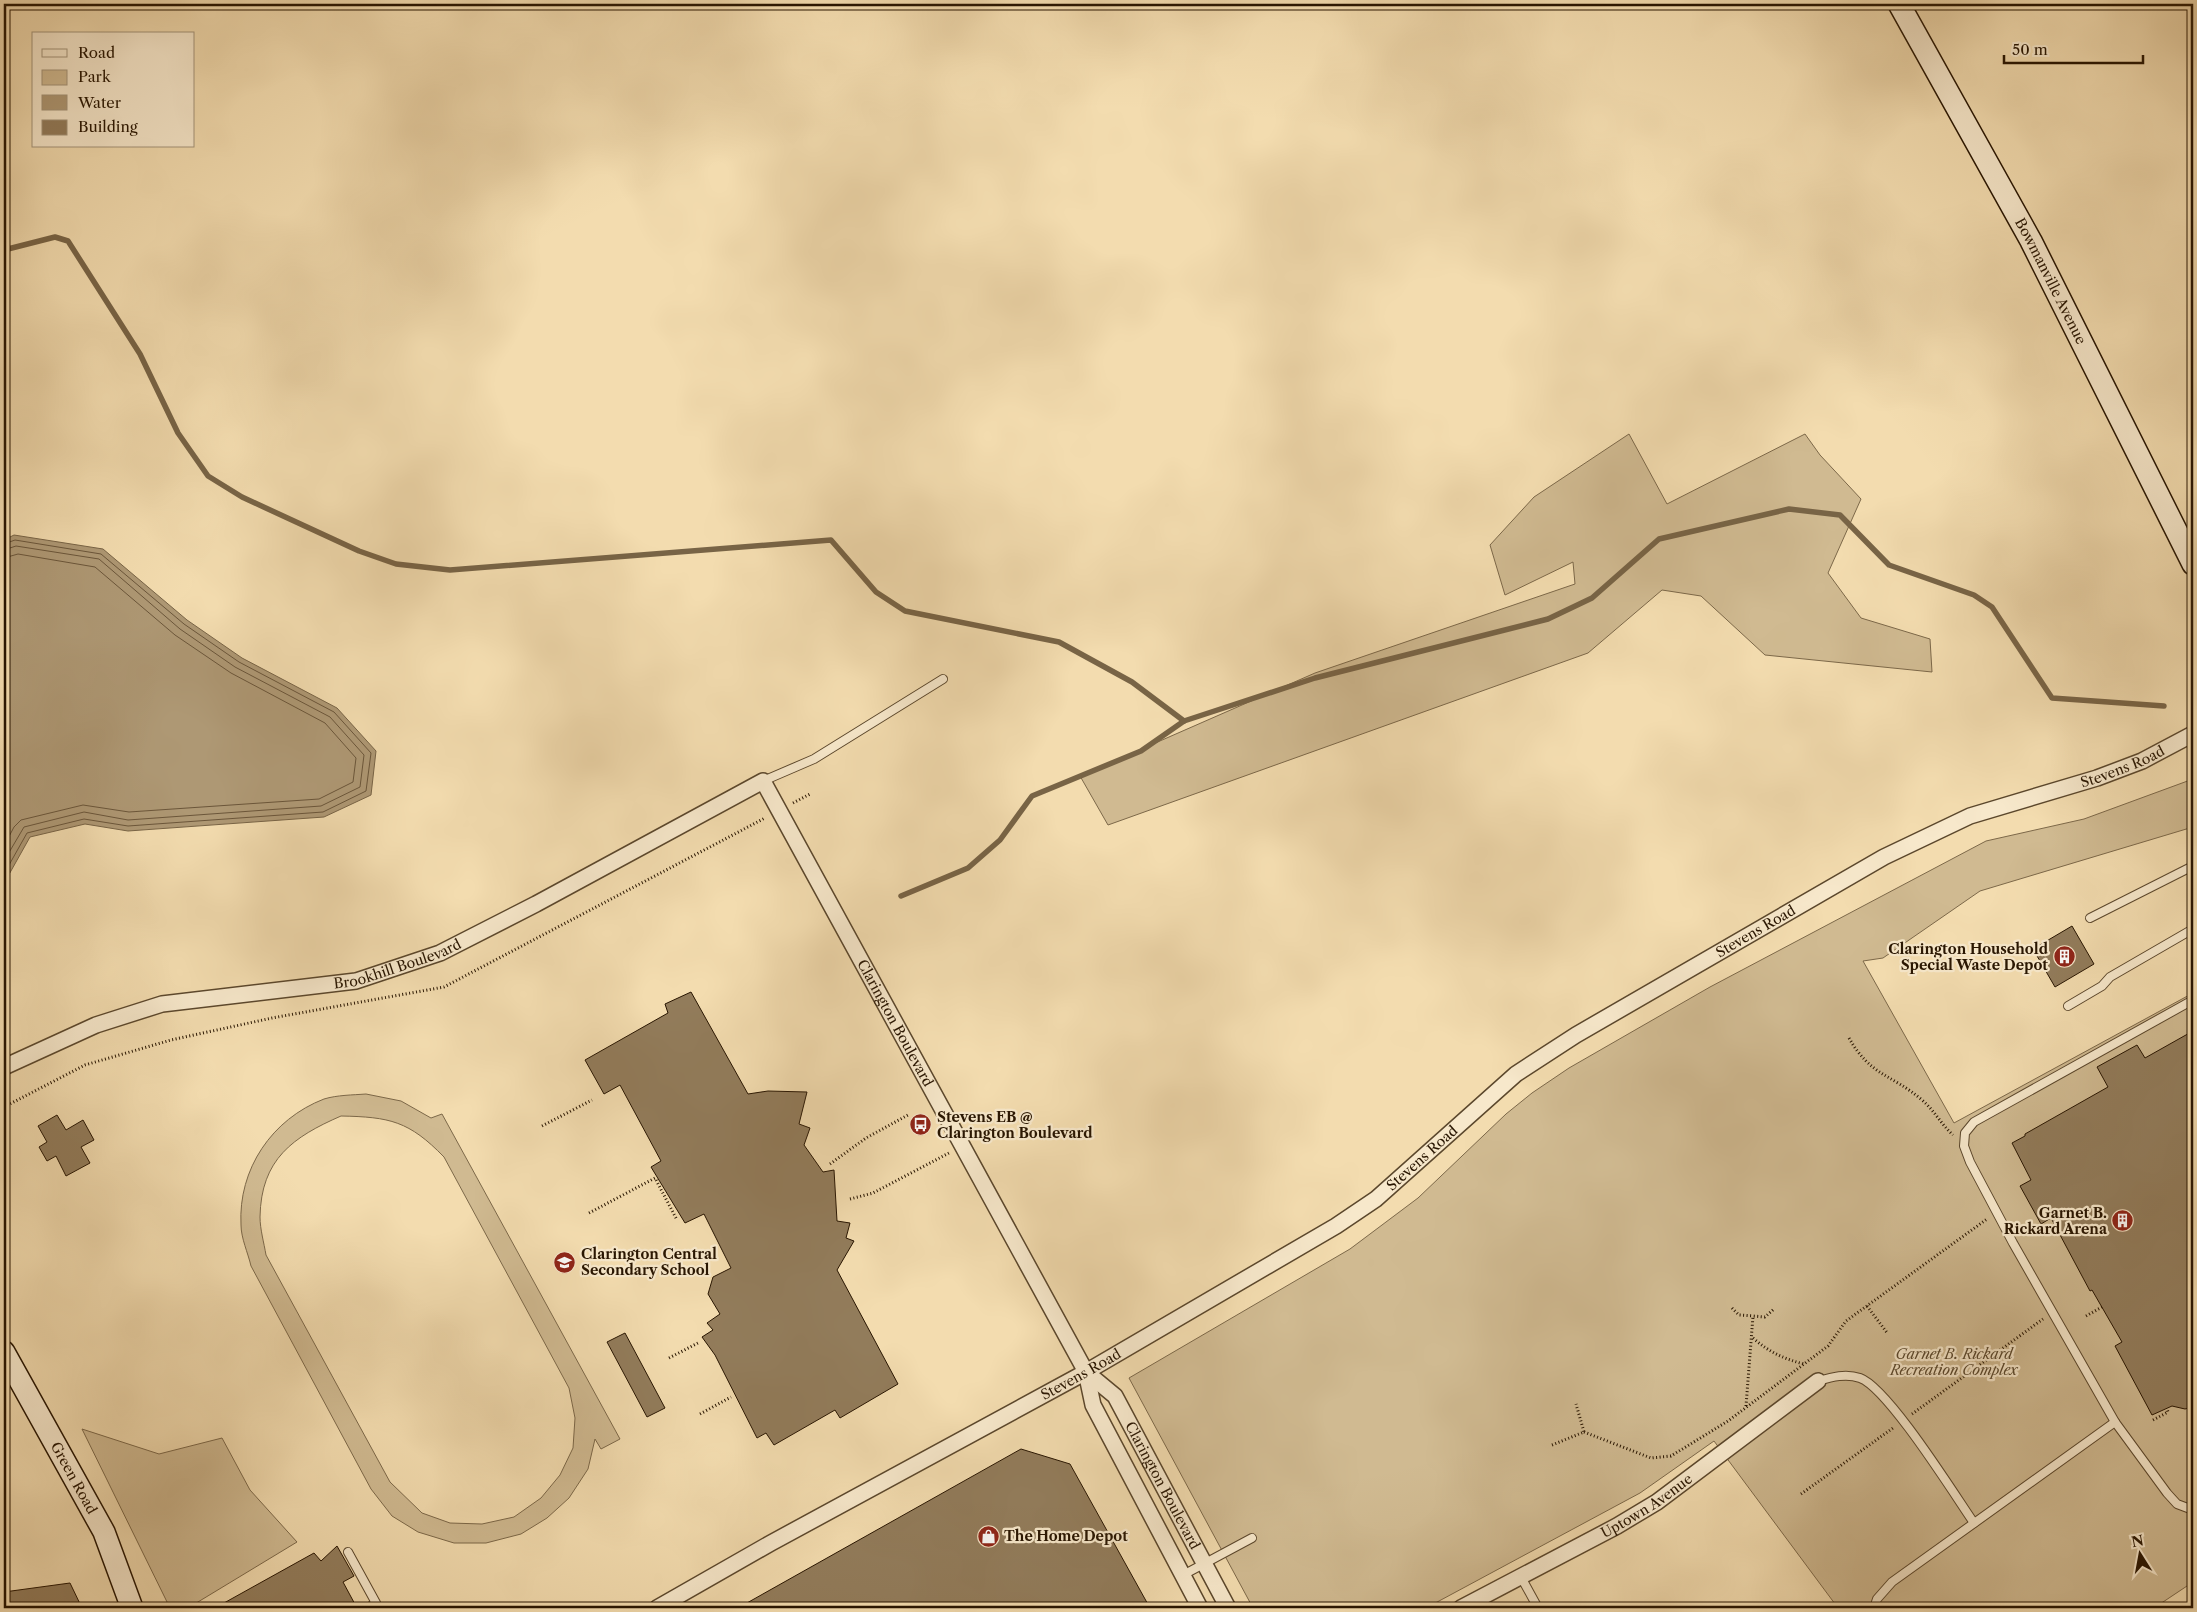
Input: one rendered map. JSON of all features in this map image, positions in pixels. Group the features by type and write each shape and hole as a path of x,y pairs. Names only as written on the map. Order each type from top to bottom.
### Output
{"main road":[{"name":"Bowmanville Avenue","path":"1899,4 2031,241 2193,564"},
{"name":"Green Road","path":"4,1352 104,1532 132,1608"}],"street":[{"name":"Stevens Road","path":"657,1608 771,1543 1086,1372 1319,1236 1376,1199 1516,1074 1576,1035 1876,862 1970,816 2097,778 2142,761 2193,734"},
{"name":"Brookhill Boulevard","path":"4,1068 96,1025 162,1004 356,981 440,953 536,904 763,781"},
{"name":"Clarington Boulevard","path":"763,781 1086,1372 1093,1405 1200,1608"},
{"name":"Clarington Boulevard","path":"1086,1372 1115,1396 1228,1608"},
{"name":"Uptown Avenue","path":"1461,1608 1617,1526 1657,1502 1818,1381"}],"lane":[{"path":"763,781 814,759 943,679"},
{"path":"2090,918 2193,866"},
{"path":"2068,1006 2102,986 2110,977 2193,929"},
{"path":"2193,1000 1974,1122 1966,1133 1964,1146 1970,1162 2013,1243 2115,1422 2167,1493 2177,1504 2193,1510"},
{"path":"1818,1381 1846,1375 1859,1377 1873,1384 1916,1439 1974,1523"},
{"path":"1874,1608 1877,1600 1892,1582 2115,1422"},
{"path":"1183,1575 1252,1538"},
{"path":"348,1552 376,1603 367,1608"},
{"path":"1521,1577 1538,1608"}],"path":[{"path":"1848,1038 1865,1062 1877,1072 1910,1090 1924,1102 1945,1128 1964,1146"},
{"path":"542,1126 592,1100"},
{"path":"830,1164 866,1138 908,1116"},
{"path":"850,1199 873,1194 963,1145"},
{"path":"589,1213 655,1178 677,1220"},
{"path":"1552,1445 1584,1432 1651,1458 1671,1456 1714,1430 1828,1346 1846,1321 1988,1218"},
{"path":"1867,1306 1888,1334"},
{"path":"2086,1316 2102,1307"},
{"path":"1732,1308 1739,1315 1764,1317 1774,1309"},
{"path":"1746,1407 1753,1316"},
{"path":"1910,1416 2046,1318"},
{"path":"1752,1338 1774,1354 1804,1364"},
{"path":"669,1358 698,1343"},
{"path":"700,1414 731,1397"},
{"path":"1576,1404 1584,1432"},
{"path":"2153,1420 2168,1412 2167,1409"},
{"path":"1801,1494 1893,1428"}],"green space":[{"path":"1629,434 1667,504 1805,434 1820,455 1861,499 1828,573 1861,618 1930,639 1932,672 1765,655 1701,596 1662,590 1588,653 1108,825 1080,776 1315,673 1575,584 1573,562 1505,595 1490,545 1534,497"},
{"name":"Garnet B. Rickard Recreation Complex","path":"2193,779 2193,827 1980,891 1883,958 1863,961 1954,1123 2193,993 2193,1582 2154,1608 1838,1608 1714,1441 1640,1493 1426,1608 1253,1608 1129,1378 1350,1249 1418,1198 1506,1114 1532,1093 1569,1068 1710,987 1986,841 2084,819"},
{"path":"366,1094 401,1101 431,1118 442,1114 620,1439 601,1449 595,1439 588,1469 569,1498 547,1518 521,1534 486,1543 454,1543 418,1532 392,1516 371,1489 251,1266 241,1230 242,1204 245,1184 262,1148 289,1119 305,1108 324,1099","holes":["341,1116 373,1118 398,1123 420,1136 444,1157 569,1388 575,1418 573,1448 560,1475 541,1498 514,1517 482,1524 450,1523 422,1513 390,1482 266,1255 260,1217 266,1180 273,1165 283,1153 308,1132"]},
{"path":"82,1429 159,1454 222,1438 250,1490 297,1542 188,1608 170,1608"}],"water":[{"path":"14,535 103,549 187,620 242,658 337,708 376,751 371,795 324,817 128,831 85,824 30,837 7,878 4,879 4,540"}],"building":[{"name":"Clarington Household Special Waste Depot","path":"2072,926 2094,964 2055,987 2033,949"},
{"path":"691,992 748,1094 768,1091 807,1092 799,1124 810,1128 804,1145 823,1172 834,1170 837,1221 850,1223 846,1238 854,1241 837,1270 898,1384 840,1418 835,1410 774,1445 766,1433 757,1438 715,1355 702,1337 713,1330 707,1323 720,1314 708,1294 713,1277 731,1268 704,1214 685,1223 651,1167 661,1161 620,1085 604,1094 585,1060 668,1013 665,1004"},
{"name":"Garnet B. Rickard Arena","path":"2193,1031 2193,1407 2185,1409 2172,1406 2152,1415 2115,1346 2122,1342 2092,1290 2090,1291 2051,1218 2041,1224 2020,1186 2031,1180 2012,1143 2108,1087 2097,1067 2137,1045 2145,1058"},
{"path":"57,1115 66,1130 83,1120 94,1140 81,1147 90,1163 66,1176 56,1156 47,1161 39,1147 47,1142 38,1126"},
{"path":"625,1333 665,1408 647,1417 607,1342"},
{"name":"The Home Depot","path":"1021,1449 1070,1464 1150,1608 738,1608"},
{"path":"337,1546 354,1576 343,1582 357,1608 215,1608 314,1553 321,1561"},
{"path":"70,1583 82,1608 4,1608 4,1592"}],"waterway":[{"path":"4,250 55,237 68,241 140,354 178,433 208,476 242,497 359,551 396,564 450,570 831,540 876,592 905,611 1059,642 1132,682 1184,721"},
{"path":"901,896 968,868 1000,840 1032,796 1141,751 1184,721 1315,678 1548,619 1592,598 1659,539 1789,509 1840,515 1889,565 1974,595 1992,607 2052,698 2164,706"}],"place":[{"name":"Clarington Household Special Waste Depot","path":"2064,957"},
{"name":"Stevens EB @ Clarington Boulevard","path":"921,1125"},
{"name":"Garnet B. Rickard Arena","path":"2123,1221"},
{"name":"Clarington Central Secondary School","path":"565,1262"},
{"name":"The Home Depot","path":"988,1536"}]}
